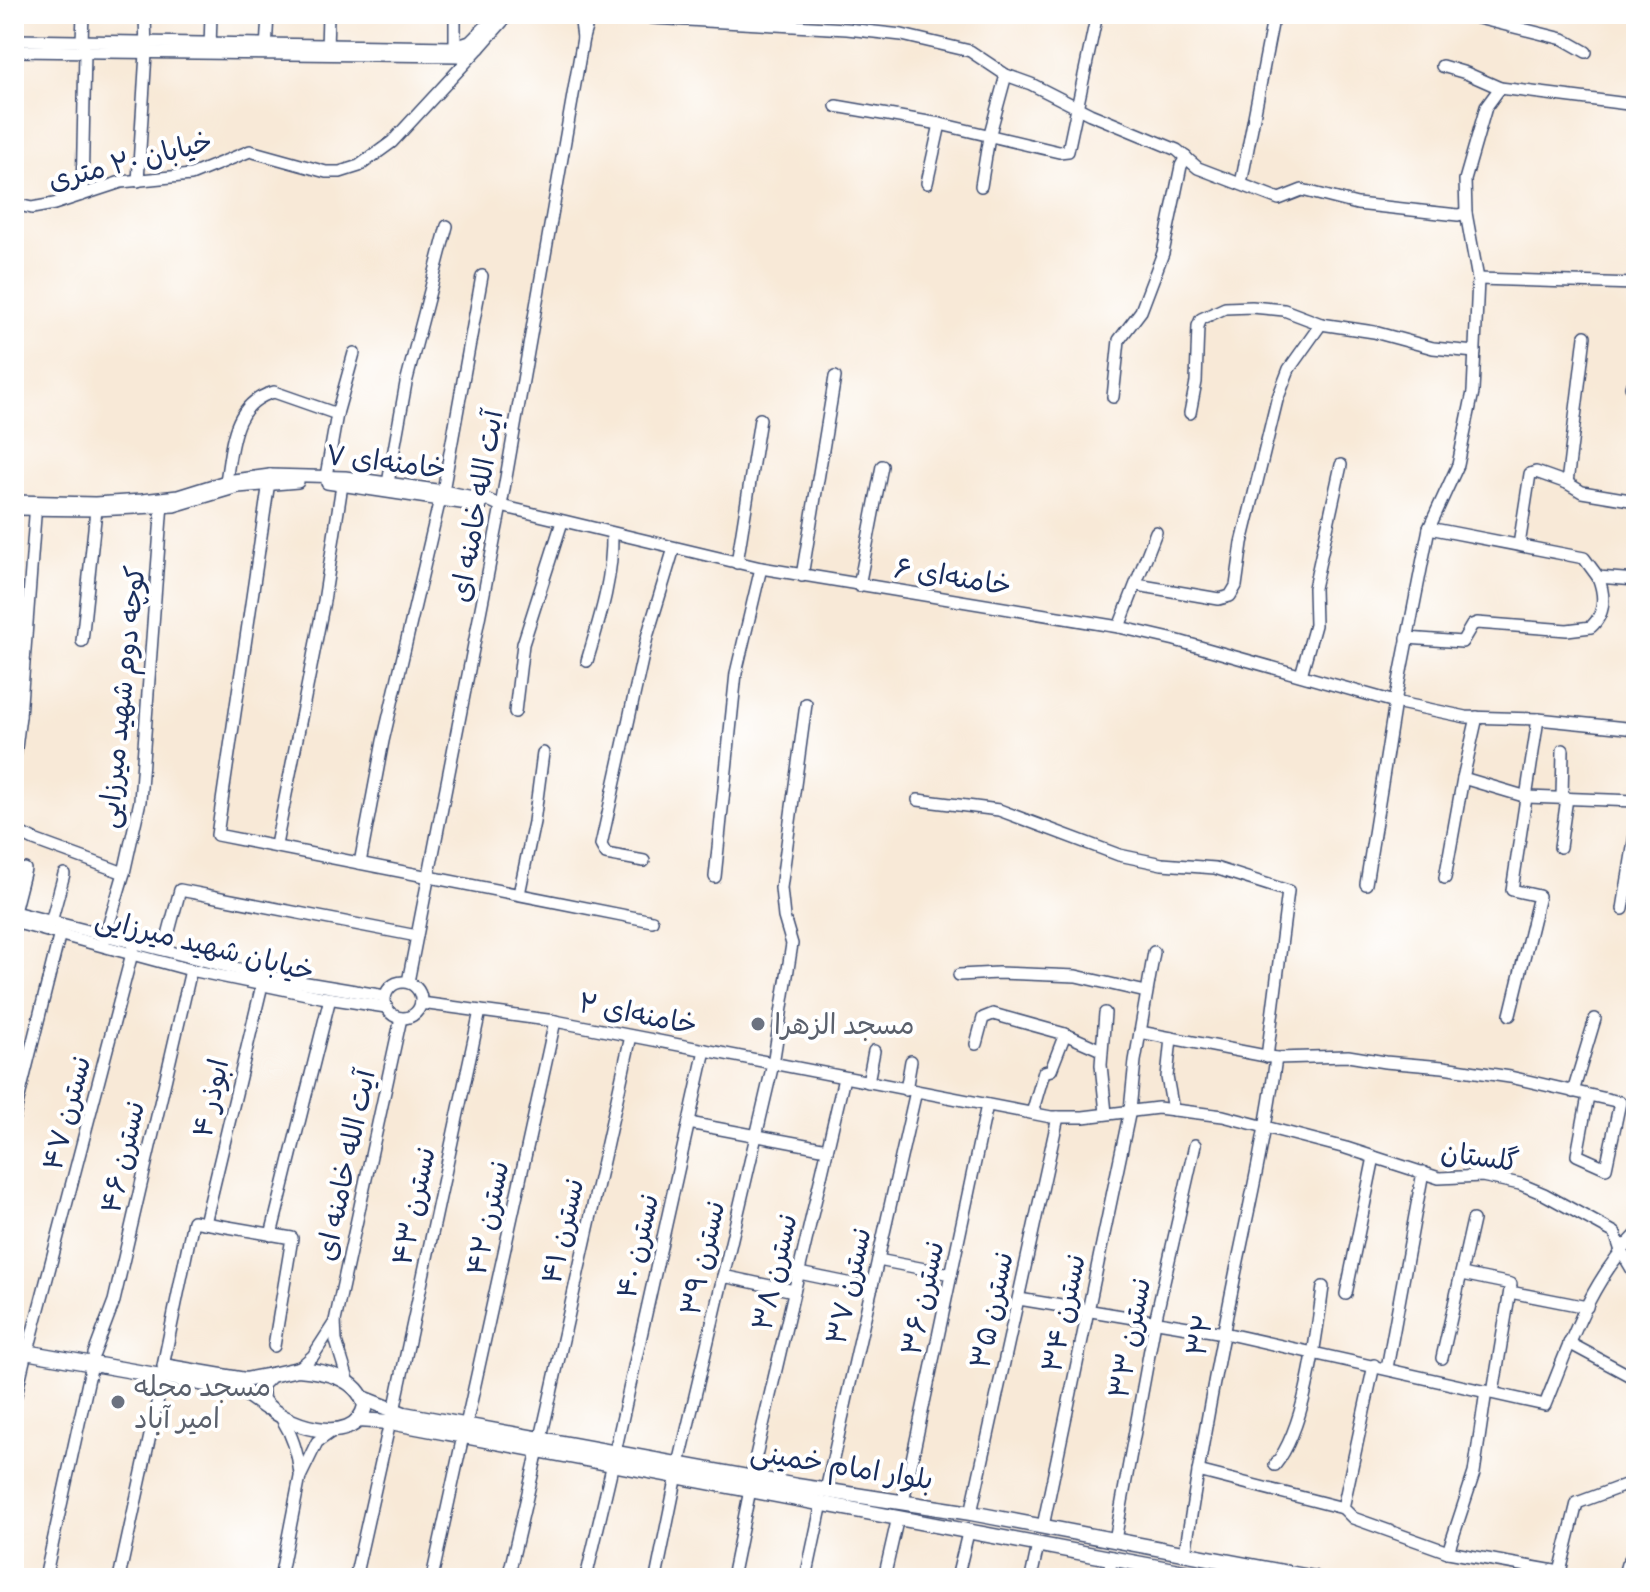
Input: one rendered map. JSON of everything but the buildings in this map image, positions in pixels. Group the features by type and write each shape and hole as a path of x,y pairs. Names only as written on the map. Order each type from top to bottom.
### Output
{"main road":[{"path":"14,1340 23,1348 163,1371 245,1393 282,1419 313,1428 350,1425 358,1420 365,1406 363,1398 349,1383 325,1373 298,1369 245,1380 163,1371"},
{"path":"267,1408 260,1392 261,1385 271,1375"},
{"name":"بلوار امام خمینی","path":"363,1398 392,1417"},
{"name":"بلوار امام خمینی","path":"358,1420 392,1417 614,1457 824,1497 968,1533 1112,1557 1182,1575 1216,1578"},
{"name":"بلوار امام خمینی","path":"824,1497 903,1502 971,1513 1185,1554 1256,1572 1315,1578"}],"street":[{"path":"82,195 83,14"},
{"path":"138,181 145,14"},
{"path":"210,48 211,14"},
{"path":"266,49 268,14"},
{"path":"327,50 328,14"},
{"path":"455,14 455,51"},
{"path":"455,51 470,42 498,14"},
{"name":"خیابان ۲۰ متری","path":"14,204 32,208 121,182 191,175 250,151 326,172 340,172 359,166 392,142 509,14"},
{"path":"646,14 652,18 902,35 970,51 1006,75 1177,150 1198,168 1279,199 1302,190 1357,204 1458,215 1466,213"},
{"path":"836,106 940,124 1059,152 1068,151 1097,14"},
{"path":"1241,184 1274,14"},
{"path":"1462,14 1563,39 1586,52"},
{"name":"آیت الله خامنه ای","path":"408,982 501,506 589,15"},
{"path":"14,51 83,47 455,51 479,48 477,35"},
{"path":"14,40 83,47"},
{"path":"14,66 14,164"},
{"path":"1442,66 1500,88 1636,105"},
{"path":"981,186 989,137 1006,75"},
{"path":"1366,884 1395,702 1429,528 1463,448 1473,392 1478,279 1466,213 1465,180 1486,107 1500,88"},
{"path":"927,183 940,124"},
{"path":"1113,397 1119,340 1141,311 1163,253 1181,166 1186,157"},
{"path":"388,483 406,383 447,226"},
{"path":"360,863 383,741 442,495 482,276"},
{"path":"1478,279 1636,284"},
{"path":"1190,413 1196,382 1198,326 1201,319 1225,308 1284,310 1321,324 1374,332 1433,348 1475,352"},
{"path":"1137,585 1219,599 1230,596 1236,586 1242,543 1277,400 1289,369 1321,324"},
{"path":"1567,483 1585,336"},
{"path":"326,476 337,414 354,353"},
{"path":"802,576 835,377"},
{"path":"227,486 237,422 264,395 274,392 337,414"},
{"path":"737,563 760,419"},
{"path":"1301,675 1315,625 1314,588 1341,465"},
{"path":"859,586 882,466"},
{"path":"1519,545 1530,474 1536,472 1582,492 1636,501"},
{"name":"خامنه‌ای ۷","path":"14,501 96,510 199,499 227,486 326,476 388,483 501,506"},
{"path":"270,480 217,835 652,921"},
{"name":"خامنه‌ای ۷","path":"270,480 442,495"},
{"path":"276,845 324,601 342,485"},
{"name":"خامنه‌ای ۷","path":"14,509 36,505 162,502"},
{"name":"کوچه دوم شهید میرزایی","path":"104,940 124,873 140,801 162,502"},
{"path":"14,764 36,505"},
{"name":"خامنه‌ای ۶","path":"501,506 761,568 1119,627 1395,702 1477,717 1538,719 1636,729"},
{"path":"82,641 96,510"},
{"path":"515,712 523,644 562,522"},
{"path":"1407,638 1462,642 1472,625 1477,623 1567,630 1591,627 1603,611 1598,577 1584,558 1429,528"},
{"path":"1119,627 1156,532"},
{"path":"587,661 613,562 612,533"},
{"path":"644,861 606,854 601,845 647,637 674,548"},
{"path":"715,877 736,673 761,568"},
{"path":"1598,577 1636,580"},
{"name":"نسترن ۳۹","path":"656,1578 678,1469 773,1064 792,944 784,917 781,888 806,704"},
{"path":"1445,878 1477,717"},
{"path":"1510,1015 1539,896 1512,890 1538,719"},
{"path":"1560,847 1565,798 1563,750"},
{"path":"519,894 534,822 543,753"},
{"path":"1463,778 1527,797 1636,801"},
{"name":"۳۲","path":"918,800 999,810 1119,855 1162,864 1215,868 1288,891 1266,1126 1224,1333 1185,1554"},
{"path":"14,823 22,834 34,840 124,873"},
{"path":"1623,909 1636,829"},
{"path":"14,912 25,869"},
{"path":"14,1117 58,927 64,874"},
{"path":"164,950 180,890 417,936"},
{"name":"خیابان شهید میرزایی","path":"14,912 104,940 164,950 265,976 386,1001"},
{"name":"خیابان شهید میرزایی","path":"14,922 58,927"},
{"name":"خیابان شهید میرزایی","path":"134,947 191,970 330,998 386,1001"},
{"name":"نسترن ۴۷","path":"14,1403 23,1348 134,947"},
{"name":"نسترن ۳۴","path":"1043,1526 1130,1110 1154,952"},
{"name":"نسترن ۴۶","path":"45,1578 93,1359 114,1301 191,970"},
{"path":"959,975 1076,976 1146,992"},
{"path":"408,982 420,993 421,1003 412,1016 401,1018 392,1014 386,1001 394,984 408,982"},
{"name":"ابوذر ۴","path":"119,1578 163,1371 262,985"},
{"path":"271,1235 330,998"},
{"name":"خامنه‌ای ۲","path":"421,1003 555,1021 1058,1117"},
{"name":"نسترن ۴۳","path":"355,1578 480,1011"},
{"path":"1105,1013 1101,1050 1106,1113"},
{"path":"976,1044 983,1018 987,1015 1065,1034 1101,1050"},
{"name":"آیت الله خامنه ای","path":"335,1321 401,1018"},
{"path":"1573,1092 1595,1019"},
{"name":"نسترن ۴۲","path":"432,1578 555,1021"},
{"path":"1140,1032 1271,1058 1348,1056 1510,1077 1620,1102 1606,1168 1577,1155 1588,1096"},
{"path":"1032,1113 1044,1072 1051,1070 1065,1034"},
{"name":"نسترن ۴۱","path":"508,1578 631,1036"},
{"path":"1171,1038 1167,1077 1173,1110"},
{"name":"نسترن ۴۰","path":"586,1578 705,1050"},
{"path":"868,1082 874,1051"},
{"name":"نسترن ۳۷","path":"806,1578 878,1260 911,1091 911,1061"},
{"name":"نسترن ۳۸","path":"732,1578 844,1078"},
{"name":"نسترن ۳۶","path":"903,1502 987,1105"},
{"name":"گلستان","path":"1058,1117 1158,1108 1223,1116 1439,1178 1482,1176 1520,1184 1615,1233 1621,1251 1636,1276"},
{"name":"نسترن ۳۵","path":"971,1513 1058,1117"},
{"path":"689,1123 827,1149"},
{"name":"نسترن ۳۳","path":"1115,1540 1155,1322 1195,1145"},
{"path":"1346,1294 1374,1157"},
{"path":"1387,1368 1423,1172"},
{"path":"1442,1358 1473,1220"},
{"path":"199,1222 292,1238 274,1346"},
{"path":"1019,1299 1224,1333 1545,1405 1569,1343 1602,1277 1636,1235"},
{"path":"878,1260 951,1274"},
{"path":"799,1273 872,1288"},
{"path":"1448,1552 1474,1473 1511,1284 1462,1274"},
{"path":"723,1276 794,1291"},
{"path":"1275,1465 1288,1445 1309,1378 1323,1287"},
{"path":"1510,1292 1587,1307"},
{"path":"298,1369 313,1356 335,1321"},
{"path":"335,1321 336,1341 349,1383"},
{"path":"1569,1343 1636,1379"},
{"path":"1343,1508 1374,1365"},
{"path":"282,1419 298,1456 300,1477"},
{"path":"280,1578 300,1477 317,1442 336,1428"},
{"path":"1198,1471 1343,1508 1353,1518 1448,1552 1560,1572 1577,1503 1636,1481"},
{"path":"884,1578 898,1517"},
{"path":"957,1578 968,1533"},
{"path":"1031,1578 1038,1545"},
{"path":"1623,1578 1636,1550"},
{"path":"1108,1578 1112,1557"}],"place":[{"name":"مسجد الزهرا","path":"758,1024"},
{"name":"مسجد محله امیر آباد","path":"118,1402"}]}
